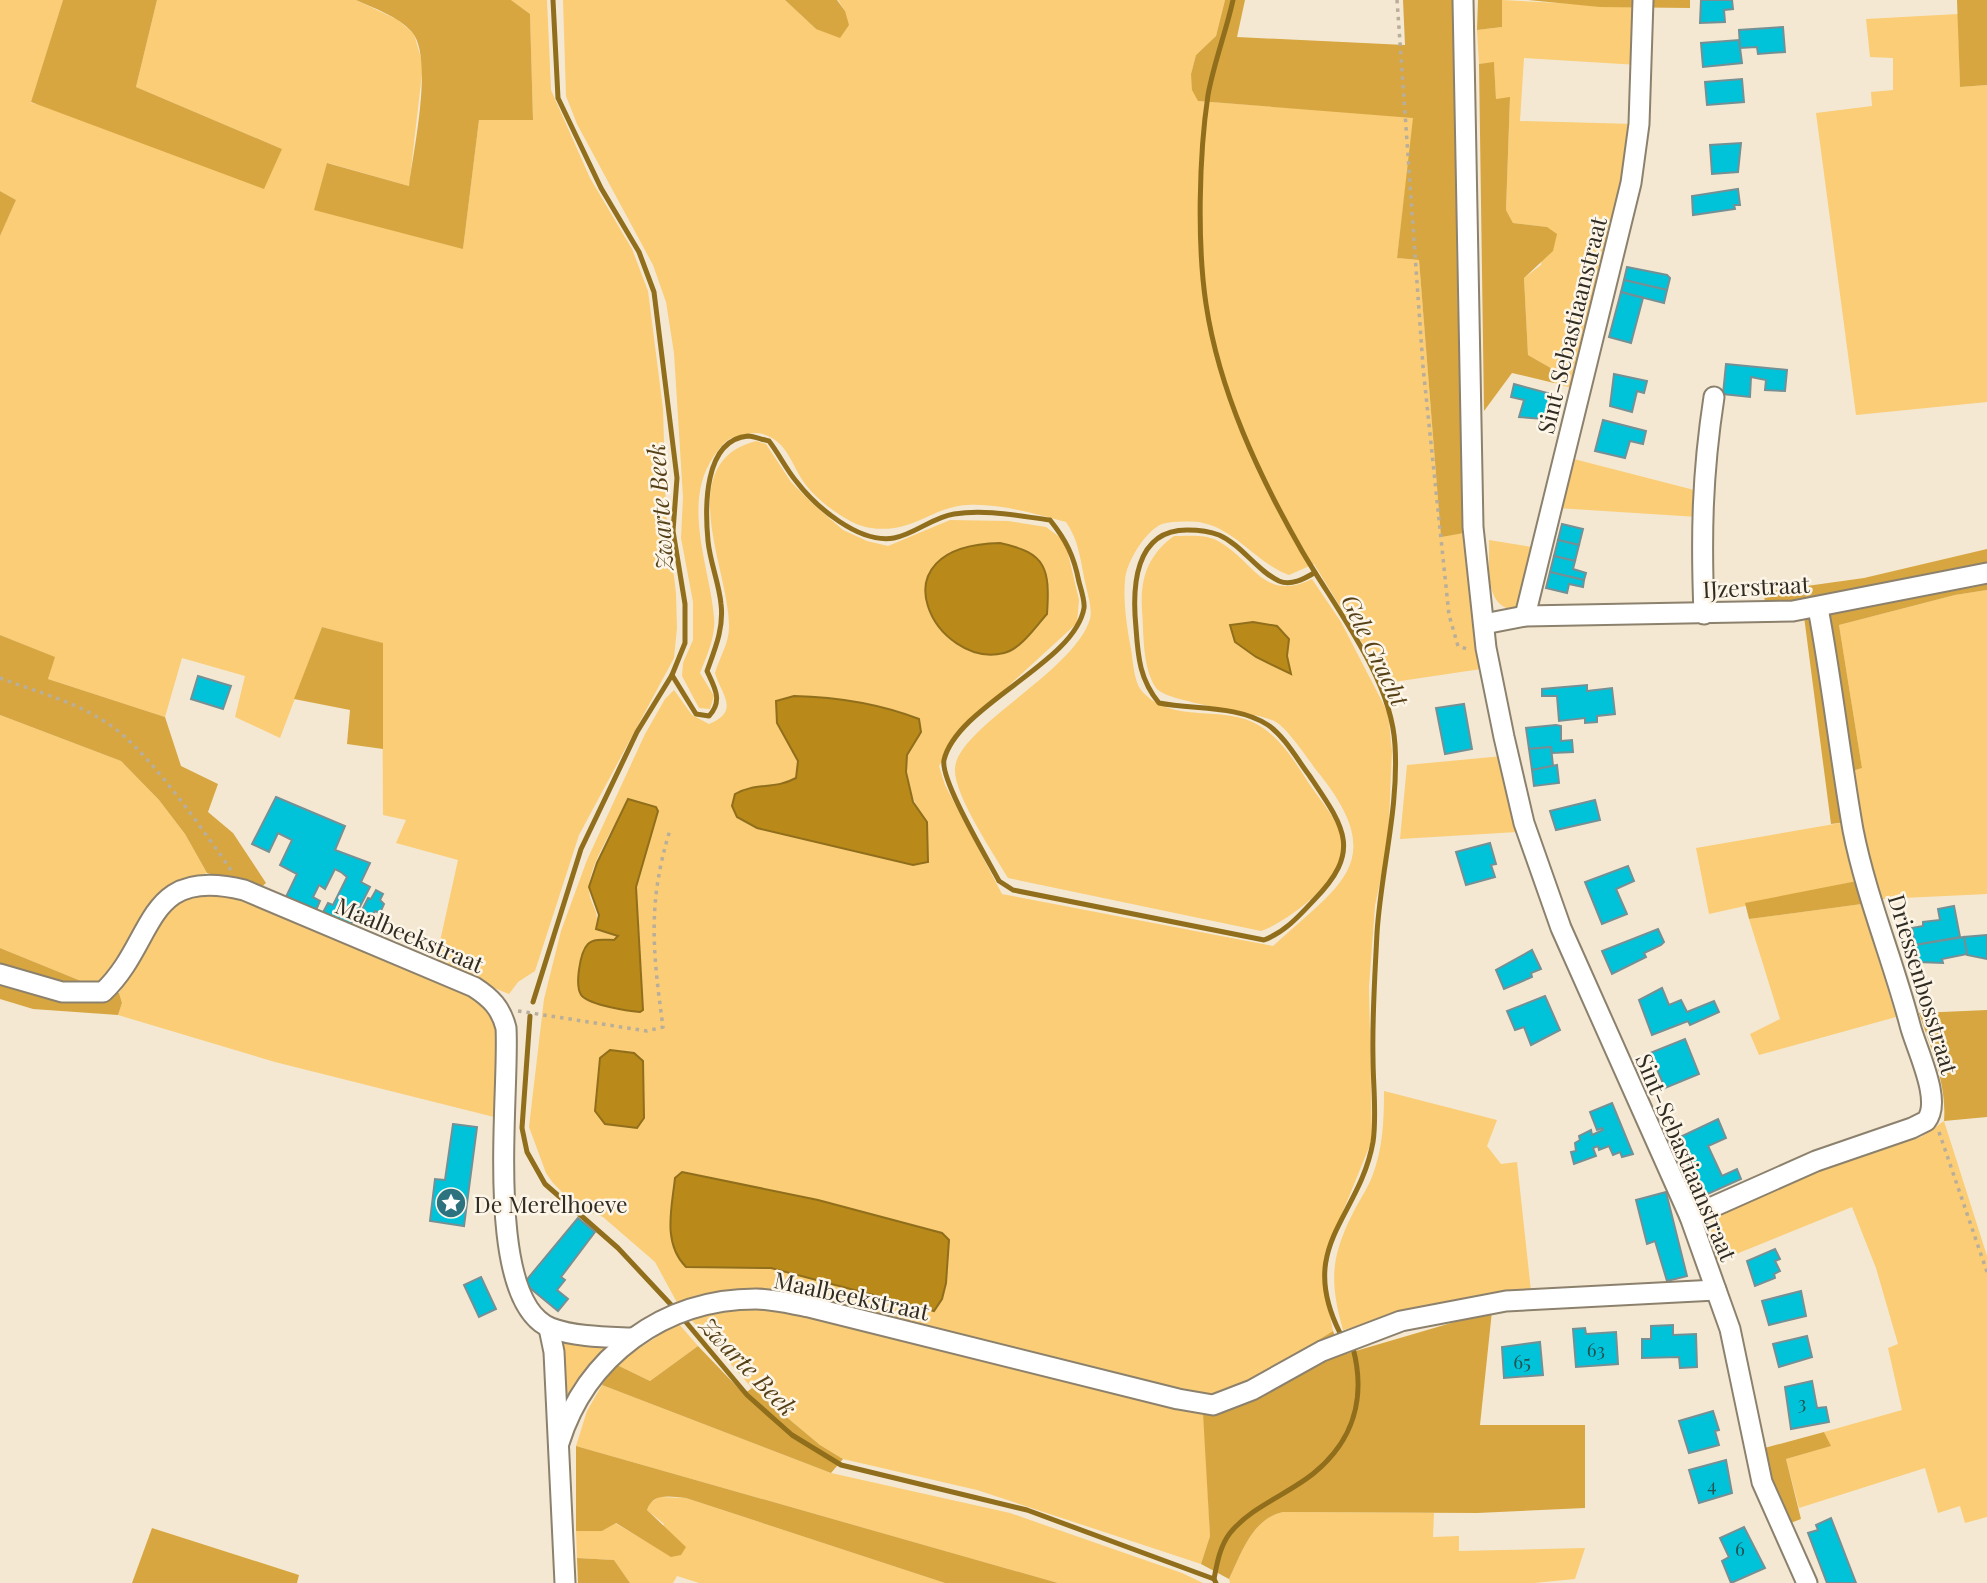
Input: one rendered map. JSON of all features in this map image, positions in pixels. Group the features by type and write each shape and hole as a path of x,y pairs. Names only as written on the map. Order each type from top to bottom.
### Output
{"street":[{"name":"Sint-Sebastiaanstraat","path":"1213,1405 1252,1390 1322,1351 1401,1321 1506,1301 1716,1290 1690,1217 1561,928 1541,875 1524,823 1486,648 1473,527 1464,0"},
{"name":"Sint-Sebastiaanstraat","path":"1525,616 1631,183 1639,124 1643,0"},
{"path":"1704,614 1702,481 1714,397"},
{"name":"IJzerstraat","path":"1525,616 1704,614 1818,608 1987,573"},
{"name":"Driessenbosstraat","path":"1818,608 1838,715 1853,831 1914,1043 1932,1093 1931,1116"},
{"path":"1484,624 1525,616"},
{"name":"Maalbeekstraat","path":"0,974 62,992 103,992 117,978 151,918 167,900 186,888 203,883 244,890 474,987 491,999 502,1015"},
{"path":"502,1015 507,1040 503,1134 510,1264 521,1297 549,1328 554,1352 565,1583"},
{"path":"1690,1217 1816,1161 1912,1128 1931,1116"},
{"path":"1716,1290 1730,1329 1762,1482 1807,1583"},
{"name":"Maalbeekstraat","path":"559,1443 566,1421 592,1377 631,1338 666,1318 687,1310 712,1303 757,1299 809,1307 1165,1396 1213,1405"},
{"path":"549,1328 631,1338"}],"path":[{"path":"1397,0 1423,367 1448,615 1458,646 1472,650 1486,648"},
{"path":"0,678 87,712 119,731 149,764 244,890"},
{"path":"502,1015 519,1010 647,1031 663,1027 655,967 653,906 657,873 670,830"},
{"path":"1931,1116 1987,1272"}],"shaded area":[{"path":"0,0 63,0 31,103 282,149 136,87 157,0 356,0 398,20 414,34 423,65 409,186 328,163 463,249 479,120 533,119 530,14 511,0 547,0 551,90 590,178 632,249 648,291 663,409 666,512 676,593 677,628 674,658 579,835 535,971 518,982 509,994 435,964 458,860 396,843 406,820 383,815 382,643 322,627 280,738 235,717 245,676 182,658 165,717 48,679 54,657 0,635 0,236 16,200 0,191"},
{"path":"63,0 157,0 136,87 282,149 264,189 31,102"},
{"path":"356,0 511,0 530,14 533,120 479,120 463,249 314,210 327,163 409,186 422,83 418,45 412,32 400,22"},
{"path":"563,0 785,0 816,29 845,11 838,0 1225,0 1216,36 1196,55 1191,74 1198,101 1414,117 1397,258 1419,260 1441,536 1464,533 1481,669 1387,683 1314,564 1289,575 1277,570 1224,531 1199,522 1170,522 1156,528 1138,548 1126,573 1127,624 1135,676 1141,690 1153,701 1167,708 1246,719 1260,726 1287,752 1335,821 1342,838 1341,860 1324,885 1299,909 1261,931 1008,878 985,840 967,808 956,779 955,768 961,752 975,735 1063,659 1080,639 1090,619 1090,604 1078,548 1066,522 1004,507 967,505 943,510 899,527 886,529 862,526 843,517 815,495 803,481 783,447 771,437 756,433 729,439 714,456 704,474 700,494 700,535 714,631 700,673 714,696 710,709 699,708 682,676 683,663 693,640 693,602 681,538 683,497 674,353 666,302 653,265 577,124 566,96"},
{"path":"785,0 837,0 845,11 849,25 840,38 816,29"},
{"path":"1225,0 1245,0 1237,37 1405,45 1403,0 1455,0 1457,280 1464,533 1441,537 1419,260 1397,258 1413,118 1198,101 1192,90 1191,74 1196,55 1216,36"},
{"path":"1478,0 1502,0 1502,27 1477,30"},
{"path":"1502,0 1637,7 1638,65 1524,58 1520,121 1635,124 1578,390 1554,383 1556,371 1528,355 1524,278 1541,265 1547,227 1513,223 1506,210 1510,98 1496,99 1494,63 1479,64 1477,30 1502,27"},
{"path":"1528,0 1690,0 1690,8 1600,7"},
{"path":"1957,0 1987,0 1987,85 1960,87"},
{"path":"1958,14 1960,87 1987,85 1987,402 1856,415 1816,113 1872,106 1871,92 1893,90 1893,58 1870,57 1866,19"},
{"path":"1494,62 1496,99 1510,97 1506,210 1513,223 1547,227 1557,234 1553,251 1524,278 1528,355 1556,371 1554,383 1512,373 1484,411 1479,64"},
{"path":"0,191 16,200 0,236"},
{"path":"756,441 766,444 791,482 813,504 843,530 867,541 888,546 950,520 1008,521 1046,527 1065,541 1079,600 1077,623 968,723 939,766 945,785 1002,894 1273,946 1319,905 1348,869 1353,850 1351,828 1339,802 1278,723 1175,698 1156,688 1146,660 1142,598 1144,578 1152,559 1174,536 1201,536 1216,540 1260,576 1281,586 1295,585 1312,579 1341,622 1388,713 1392,751 1388,843 1375,906 1369,987 1372,1140 1324,1258 1327,1301 1333,1331 1256,1377 1206,1397 826,1307 680,1308 655,1262 603,1217 578,1208 546,1173 529,1127 544,999 561,931 587,860 645,734 665,699 674,690 692,715 709,724 719,719 727,708 715,673 726,645 729,627 711,521 710,495 716,471 730,453","holes":["1049,585 1047,614 1027,636","827,697 898,711 919,719 917,736 909,749 905,772 913,799 927,822 760,787 780,786 796,778 798,761 789,743","628,799 656,807 636,887 643,1010 640,1012 621,1010 579,990 582,964 596,940 614,940 618,936 599,931 596,925 597,915 589,889 598,856","682,1172 818,1200 933,1230 791,1272 750,1265 686,1267 671,1236 675,1178"]},
{"path":"1570,458 1698,491 1698,517 1557,508"},
{"path":"1489,540 1538,548 1523,604 1513,610 1503,607 1492,592"},
{"path":"1000,543 1028,552 1042,565 1048,585 1047,614 1022,642 1010,651 979,653 957,643 939,626 928,605 926,584 936,564 960,549"},
{"path":"1987,549 1987,590 1955,595 1839,625 1862,768 1839,775 1846,822 1831,824 1802,601 1765,604 1764,592 1864,578"},
{"path":"1987,590 1987,894 1882,899 1868,863 1851,771 1862,768 1839,625 1955,595"},
{"path":"1253,622 1277,626 1289,639 1287,656 1291,674 1256,657 1235,642 1230,625"},
{"path":"322,627 383,643 383,749 347,744 350,710 294,699"},
{"path":"0,635 55,657 48,679 165,717 181,766 218,784 208,812 233,833 266,883 259,889 207,873 185,834 159,800 121,761 0,715"},
{"path":"794,696 858,702 919,719 921,732 907,755 906,772 913,802 927,822 928,862 913,865 757,828 737,817 732,806 735,794 796,778 798,761 777,723 776,701"},
{"path":"0,715 121,761 159,800 185,834 207,873 179,883 107,982 86,983 0,948"},
{"path":"1503,756 1517,832 1400,839 1407,765"},
{"path":"628,799 656,807 658,811 636,887 643,1010 640,1012 593,1002 582,996 578,985 580,962 588,944 597,940 614,940 618,936 596,929 599,915 589,887 597,863"},
{"path":"1846,822 1857,881 1709,914 1696,848"},
{"path":"1857,881 1862,904 1749,919 1745,903"},
{"path":"228,891 475,994 500,1025 498,1118 275,1062 118,1015 122,1003 119,993 164,913 185,895"},
{"path":"1862,904 1896,1017 1759,1055 1750,1034 1780,1019 1749,919"},
{"path":"0,948 86,983 119,993 122,1003 118,1015 33,1009 0,999"},
{"path":"1987,1010 1987,1117 1944,1121 1941,1080 1919,1013"},
{"path":"610,1050 634,1053 643,1061 644,1118 637,1128 605,1124 595,1111 600,1058"},
{"path":"1384,1091 1497,1120 1487,1146 1501,1164 1517,1162 1531,1291 1453,1301 1343,1330 1334,1285 1336,1258 1339,1245 1370,1182 1379,1156"},
{"path":"1944,1121 1987,1256 1987,1517 1965,1523 1960,1506 1938,1513 1925,1468 1799,1508 1786,1459 1830,1446 1824,1432 1902,1410 1888,1348 1898,1344 1876,1268 1852,1207 1714,1263 1701,1222 1759,1188 1921,1137"},
{"path":"682,1172 818,1200 942,1233 949,1240 942,1299 934,1311 771,1268 686,1267 674,1247 670,1224 675,1178"},
{"path":"762,1305 1204,1413 1210,1536 1201,1564 977,1490 843,1459 820,1445 752,1388 689,1317"},
{"path":"1492,1311 1480,1425 1585,1425 1585,1508 1477,1513 1283,1512 1272,1516 1256,1529 1229,1579 1201,1564 1210,1536 1203,1413 1206,1397 1256,1377 1333,1331 1342,1355"},
{"path":"678,1323 698,1346 650,1381 615,1364"},
{"path":"565,1340 606,1344 607,1349 570,1403 563,1406 561,1344"},
{"path":"698,1346 744,1394 752,1388 820,1445 843,1459 831,1473 602,1385 615,1364 650,1381"},
{"path":"602,1385 831,1473 1010,1513 1182,1573 1203,1583 1058,1583 576,1446 587,1411"},
{"path":"1824,1432 1831,1446 1786,1459 1801,1519 1788,1524 1761,1449"},
{"path":"576,1446 1058,1583 945,1583 686,1498 658,1498 647,1510 686,1547 681,1555 671,1557 616,1523 602,1531 576,1531"},
{"path":"659,1497 686,1498 945,1583 699,1583 677,1576 673,1583 630,1583 614,1560 577,1558 576,1531 602,1531 615,1523 654,1546 664,1524 647,1510 650,1503"},
{"path":"1283,1512 1434,1513 1433,1537 1459,1536 1459,1551 1585,1548 1575,1579 1534,1583 1230,1583 1229,1579 1249,1538 1263,1522"},
{"path":"152,1528 299,1575 297,1583 132,1583"},
{"path":"577,1558 614,1560 630,1583 578,1583"}],"building":[{"path":"1701,0 1732,0 1733,9 1724,10 1725,22 1700,23"},
{"path":"1783,27 1785,52 1758,54 1757,47 1740,48 1739,30"},
{"path":"1739,40 1742,63 1703,67 1701,43"},
{"path":"1742,79 1744,102 1707,105 1705,82"},
{"path":"1741,143 1738,172 1712,174 1710,145"},
{"path":"1738,189 1740,205 1734,205 1735,209 1693,215 1692,196"},
{"path":"1627,267 1667,275 1670,278 1667,290 1624,280"},
{"path":"1624,280 1667,290 1664,303 1621,292"},
{"path":"1621,292 1643,298 1631,343 1609,337"},
{"path":"1726,364 1787,370 1785,391 1765,390 1766,380 1751,377 1750,397 1723,394"},
{"path":"1614,374 1647,381 1644,393 1637,391 1632,412 1610,406"},
{"path":"1514,384 1551,394 1544,419 1519,417 1524,400 1511,397"},
{"path":"1603,420 1646,431 1643,444 1630,441 1625,458 1595,451"},
{"path":"1562,524 1583,529 1579,545 1558,540"},
{"path":"1558,540 1579,545 1575,561 1554,556"},
{"path":"1554,556 1575,561 1573,569 1586,573 1584,580 1550,572"},
{"path":"1550,572 1584,580 1583,587 1569,584 1567,593 1546,588"},
{"path":"198,676 231,686 223,709 191,699"},
{"path":"1587,685 1587,691 1612,688 1615,714 1597,716 1597,722 1585,723 1585,718 1559,721 1557,696 1542,696 1542,689"},
{"path":"1464,704 1472,749 1445,754 1436,708"},
{"path":"1561,726 1561,741 1572,740 1573,752 1552,753 1551,747 1529,749 1526,728"},
{"path":"1551,747 1553,766 1532,770 1529,749"},
{"path":"1557,765 1559,783 1534,786 1532,770"},
{"path":"276,797 345,826 335,850 370,863 361,882 370,887 347,932 320,918 328,903 333,905 347,877 335,869 325,889 319,885 313,897 320,901 314,915 284,901 297,874 280,865 292,840 278,833 269,852 252,844"},
{"path":"1595,800 1600,820 1556,830 1550,811"},
{"path":"1490,843 1496,864 1491,865 1495,877 1466,885 1456,852"},
{"path":"1628,866 1634,881 1616,889 1627,914 1602,924 1585,882"},
{"path":"376,890 383,894 380,900 384,904 380,913 375,911 372,916 362,910"},
{"path":"1954,906 1960,937 1915,945 1912,928 1923,926 1923,922 1940,920 1938,909"},
{"path":"1658,929 1664,942 1661,945 1644,953 1646,957 1612,974 1602,951"},
{"path":"1987,935 1987,959 1967,955 1964,937"},
{"path":"1964,937 1967,954 1942,959 1943,963 1918,962 1915,945"},
{"path":"1532,950 1541,969 1531,973 1532,977 1504,989 1496,970"},
{"path":"1662,988 1669,1005 1681,1000 1687,1012 1714,1001 1719,1012 1690,1025 1688,1021 1652,1035 1639,1000"},
{"path":"1545,996 1560,1030 1531,1045 1524,1027 1515,1030 1507,1011"},
{"path":"1685,1039 1699,1074 1665,1088 1650,1053"},
{"path":"1612,1103 1633,1154 1622,1157 1620,1152 1613,1155 1609,1146 1599,1150 1598,1146 1593,1148 1596,1156 1574,1164 1571,1152 1576,1151 1575,1143 1580,1140 1579,1136 1591,1130 1592,1135 1603,1130 1597,1130 1590,1112"},
{"path":"1718,1119 1726,1138 1708,1146 1722,1176 1737,1169 1741,1179 1701,1197 1678,1138"},
{"path":"453,1124 477,1127 464,1226 430,1221 435,1179 445,1180"},
{"path":"1666,1192 1687,1276 1667,1281 1655,1241 1647,1244 1636,1200"},
{"path":"578,1218 595,1232 561,1277 565,1280 557,1290 568,1299 558,1311 524,1283"},
{"path":"1775,1249 1780,1259 1775,1261 1780,1271 1774,1274 1775,1278 1755,1286 1747,1261"},
{"path":"481,1277 496,1309 479,1317 464,1285"},
{"path":"1801,1291 1806,1316 1769,1325 1762,1301"},
{"path":"1673,1325 1673,1335 1696,1334 1697,1367 1680,1368 1679,1357 1642,1358 1642,1339 1651,1339 1651,1326"},
{"path":"1585,1328 1586,1334 1616,1332 1618,1364 1576,1367 1573,1329"},
{"path":"1807,1336 1812,1357 1779,1367 1773,1344"},
{"path":"1540,1342 1543,1375 1504,1378 1502,1347"},
{"path":"1812,1381 1817,1408 1826,1407 1829,1422 1791,1429 1785,1387"},
{"path":"1713,1411 1719,1430 1715,1431 1719,1445 1689,1453 1679,1421"},
{"path":"1726,1460 1732,1493 1699,1503 1689,1470"},
{"path":"1831,1518 1856,1583 1827,1583 1808,1533 1818,1530 1816,1525"},
{"path":"1744,1527 1765,1568 1731,1583 1722,1561 1729,1557 1720,1538"}],"waterway":[{"name":"Zwarte Beek","path":"533,1002 581,849 637,732 672,675 685,643 685,604 673,531 677,478 654,292 639,252 601,188 558,98 553,0"},
{"name":"Gele Gracht","path":"1233,0 1208,95 1203,145 1201,254 1212,337 1231,401 1256,463 1302,551 1373,669 1391,719 1395,745 1392,816 1377,933 1373,1027 1373,1142 1366,1169 1327,1254 1325,1277 1328,1303 1340,1333"},
{"path":"672,675 696,714 709,716 717,700 707,671 718,638 722,613 708,541 707,495 715,463 722,450 733,440 748,436 769,441 792,476 815,502 839,522 867,535 894,538 946,516 978,512 1050,520 1072,556 1084,608 1076,628 1060,647 970,721 953,740 944,760 945,770 966,820 999,881 1013,890 1264,940 1291,923 1329,882 1339,867 1343,852 1339,824 1290,748 1268,725 1229,711 1159,703 1148,686 1139,659 1135,612 1136,579 1147,550 1156,540 1169,533 1187,530 1211,533 1227,539 1279,581 1293,582 1314,573"},
{"name":"Zwarte Beek","path":"530,1016 522,1128 527,1152 545,1184 618,1248 675,1309 747,1395 792,1435 841,1465 1027,1510 1214,1579 1216,1583"},
{"name":"Gele Gracht","path":"1214,1579 1224,1543 1230,1533 1249,1515 1314,1473 1339,1446 1347,1432 1357,1400 1357,1366 1353,1348"}],"place":[{"name":"De Merelhoeve","path":"451,1203"}]}
